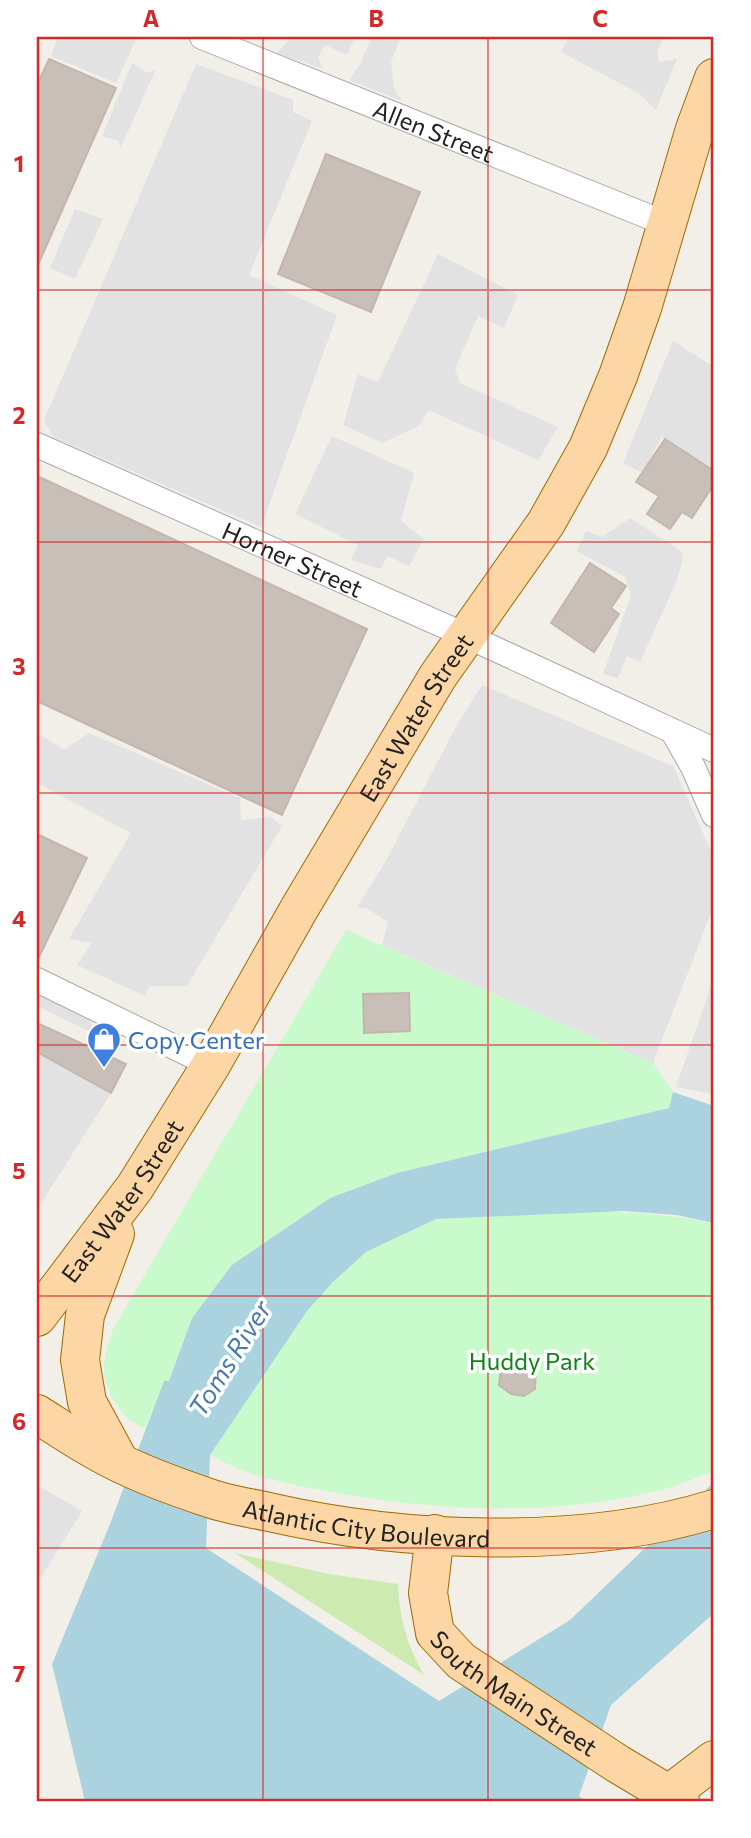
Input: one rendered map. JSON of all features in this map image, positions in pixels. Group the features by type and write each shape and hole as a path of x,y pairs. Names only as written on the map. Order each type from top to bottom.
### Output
{"main road":[{"name":"East Water Street","path":"37,1317 135,1187 211,1065 299,909 438,676 545,523 588,447 618,376 695,129 714,78"},
{"path":"120,1463 87,1402 80,1360 85,1315 106,1255 135,1187"},
{"name":"Atlantic City Boulevard","path":"37,1414 120,1463 214,1500 325,1525 435,1534 545,1537 605,1532 692,1516 714,1509"},
{"name":"South Main Street","path":"435,1534 428,1593 435,1633 461,1661 670,1799"},
{"path":"670,1799 714,1760"}],"street":[{"name":"Allen Street","path":"202,37 667,224"},
{"name":"Horner Street","path":"37,445 467,636 714,750"},
{"path":"673,732 693,767 714,815"},
{"path":"37,980 211,1065"}],"green space":[{"path":"346,930 653,1063 673,1092 669,1108 397,1173 330,1198 232,1265 192,1318 169,1381 164,1381 145,1428 122,1412 107,1386 104,1362 113,1329"},
{"name":"Huddy Park","path":"573,1211 644,1214 714,1223 714,1471 669,1488 627,1498 540,1508 452,1507 308,1488 249,1473 210,1454 307,1311 333,1282 366,1252 436,1219"},
{"path":"235,1553 329,1574 398,1584 405,1631 424,1675"}],"shaded area":[{"path":"58,37 136,39 116,83 51,56"},
{"path":"291,37 355,37 347,55 325,45 318,58 323,69 277,53"},
{"path":"372,37 401,37 391,62 394,88 402,101 349,80 360,64"},
{"path":"569,37 664,37 657,52 659,62 677,59 656,110 640,94 561,52"},
{"path":"132,63 147,73 156,69 121,147 118,141 102,136"},
{"path":"196,64 293,100 293,112 312,121 249,275 337,315 261,527 53,437 44,420"},
{"path":"75,209 103,219 75,279 50,268"},
{"path":"438,254 518,295 504,328 478,316 455,369 460,383 558,427 538,460 429,410 419,426 382,443 343,425 358,374 378,382"},
{"path":"673,341 714,367 714,471 662,437 642,473 623,463"},
{"path":"332,436 414,473 401,521 424,539 409,566 388,556 380,569 351,560 358,545 295,514"},
{"path":"630,518 681,551 683,558 677,580 640,662 627,656 618,678 603,674 631,595 625,577 577,551 586,531 602,537"},
{"path":"482,685 673,766 714,858 714,905 653,1063 382,945 388,922 368,909 357,907 383,866 458,723"},
{"path":"89,733 240,798 241,820 271,817 282,826 187,986 150,986 145,996 77,965 92,943 69,939 131,833 37,783 37,741 41,735 64,750"},
{"path":"714,977 714,1094 676,1087"},
{"path":"37,994 88,1018 97,1035 37,1006"},
{"path":"37,1052 111,1093 37,1210"},
{"path":"37,1485 82,1511 37,1584"}],"water":[{"name":"Toms River","path":"673,1092 714,1106 714,1223 676,1215 624,1211 436,1219 366,1252 333,1282 307,1311 210,1455 206,1548 439,1701 570,1620 714,1482 714,1613 611,1705 579,1796 585,1801 85,1801 52,1664 110,1524 164,1381 169,1381 192,1318 232,1265 330,1198 397,1173 669,1108"}],"building":[{"path":"49,59 116,88 37,267 37,85"},
{"path":"326,154 420,192 371,312 278,274"},
{"path":"665,439 714,471 714,484 692,518 682,512 670,529 647,514 659,496 636,482"},
{"path":"37,476 367,629 282,815 37,701"},
{"path":"590,563 626,586 611,608 619,614 594,652 551,623"},
{"path":"37,834 87,858 37,961"},
{"path":"409,993 410,1031 364,1033 363,994"},
{"path":"37,1023 126,1064 111,1093 37,1052"},
{"path":"523,1358 536,1370 535,1389 524,1396 511,1394 499,1385 501,1365"}],"place":[{"name":"Copy Center","path":"104,1069"}]}
